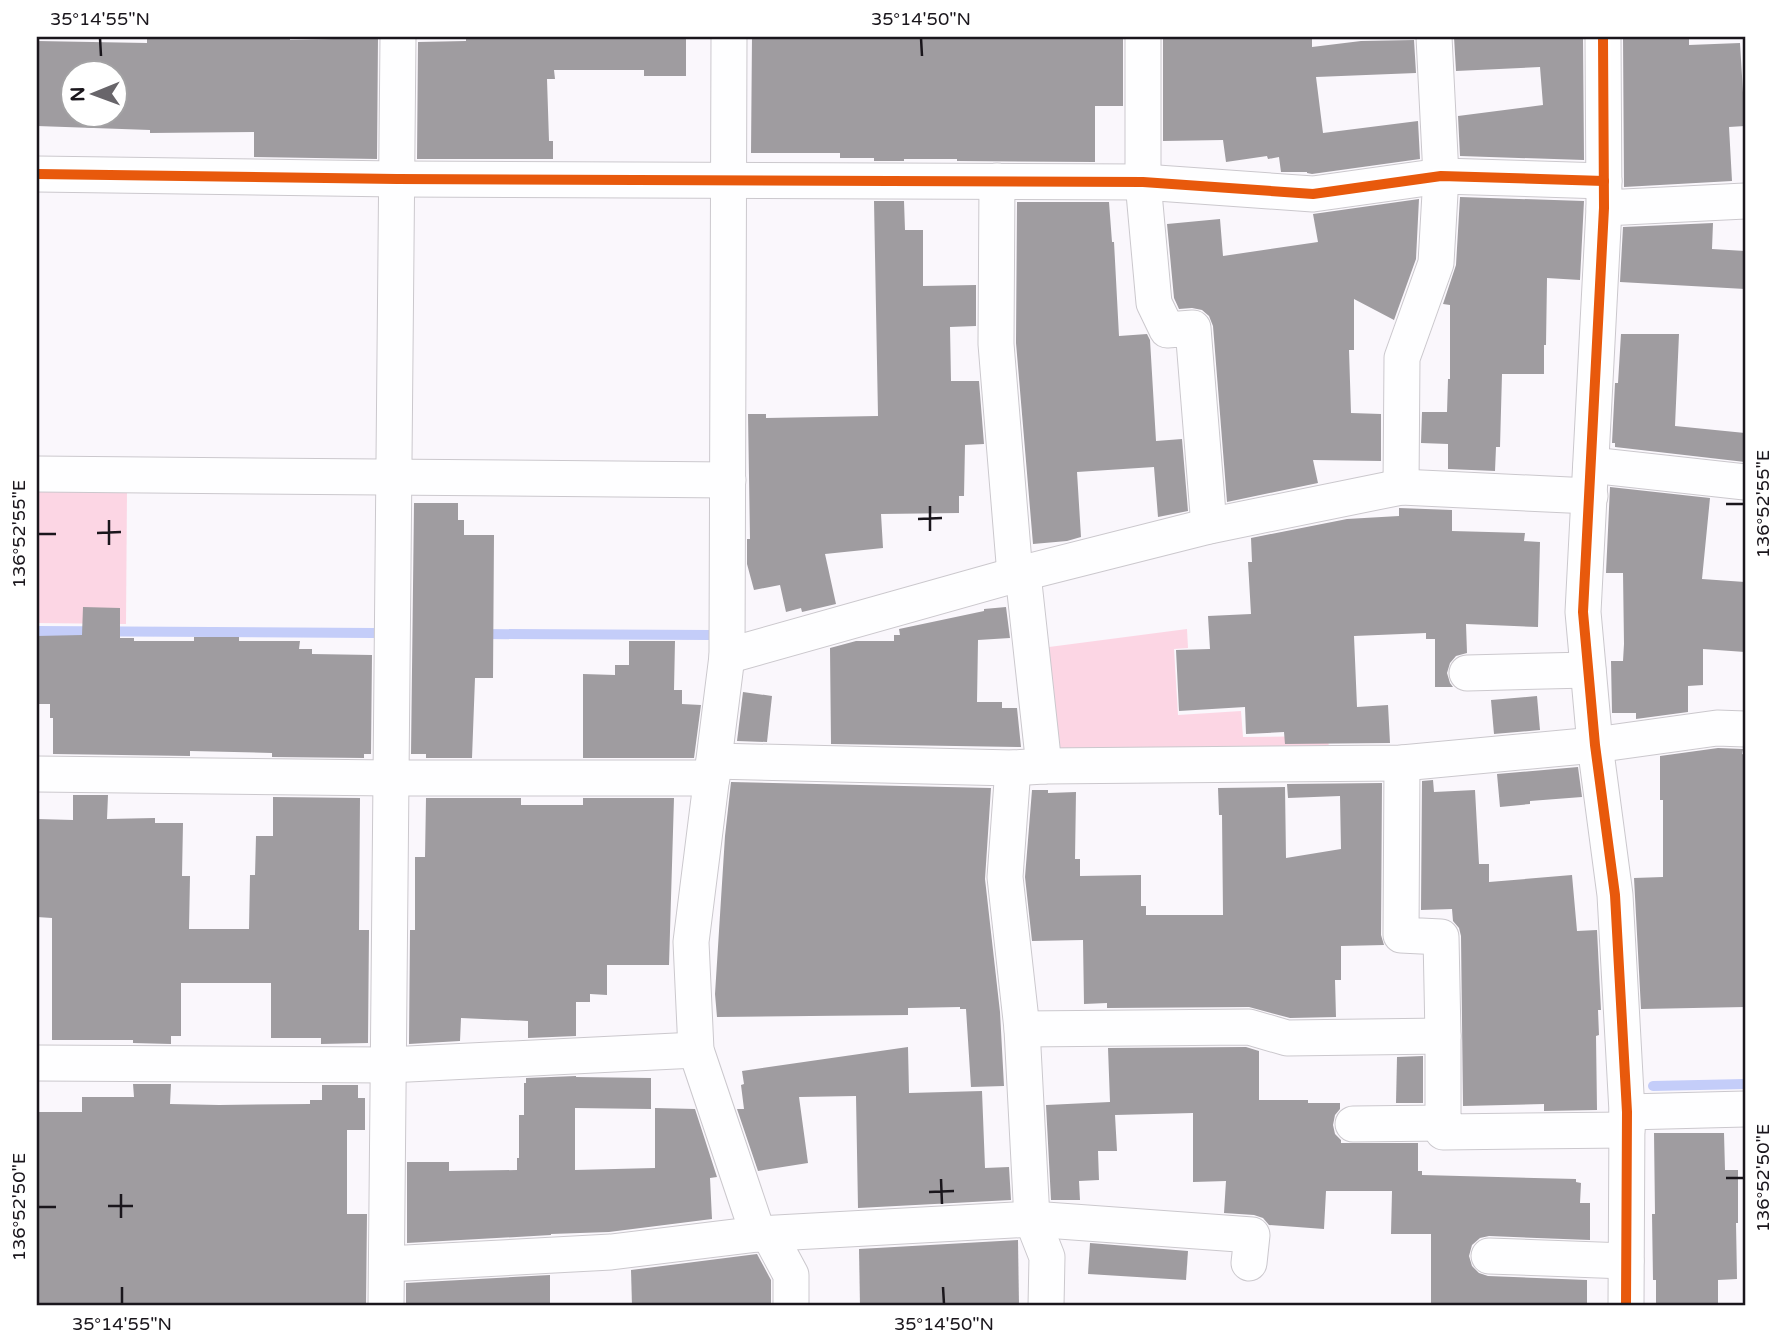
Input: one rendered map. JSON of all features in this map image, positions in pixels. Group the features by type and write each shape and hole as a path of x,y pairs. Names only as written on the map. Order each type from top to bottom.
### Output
{"street":[{"path":"386,1306 398,37"},
{"path":"729,37 727,656 691,942 696,1050 763,1234 791,1275 791,1306"},
{"path":"1143,37 1143,182 1154,303 1167,330 1193,328 1209,526"},
{"path":"1401,487 1402,358 1436,263 1441,176 1434,37"},
{"path":"1603,37 1604,194 1583,612 1595,744 1615,895 1627,1121 1626,1306"},
{"path":"37,174 397,179 1143,182 1313,194 1441,176 1604,194 1745,201"},
{"path":"997,181 996,344 1019,574 1028,767 1005,877 1022,1029 1032,1219 1047,1257 1046,1306"},
{"path":"37,474 728,480"},
{"path":"727,656 1019,574 1209,526 1401,487 1590,481 1745,482"},
{"path":"1467,673 1588,670"},
{"path":"37,774 391,778 713,770 1402,763 1595,744 1717,728 1745,729"},
{"path":"1402,763 1401,935 1441,937 1443,1132 1627,1121 1745,1109"},
{"path":"1022,1029 1249,1027 1287,1038 1443,1036"},
{"path":"37,1063 388,1065 696,1050"},
{"path":"1353,1124 1444,1123"},
{"path":"387,1264 611,1252 763,1234 1032,1219 1252,1235 1249,1263"},
{"path":"1489,1256 1626,1261"}],"shaded area":[{"path":"37,491 127,491 126,624 37,623"},
{"path":"1187,629 1188,648 1174,649 1178,715 1241,711 1243,737 1328,736 1329,750 1059,753 1049,647"}],"building":[{"path":"147,37 290,40 378,38 377,159 254,157 254,132 150,133 150,130 130,129 130,60 60,60 60,127 37,126 37,41 147,43"},
{"path":"466,37 686,37 686,76 644,76 644,70 554,70 555,79 547,79 549,141 553,141 553,159 417,159 418,42 466,41"},
{"path":"752,37 1123,37 1123,106 1095,106 1095,162 957,159 874,161 874,158 840,158 840,153 751,153"},
{"path":"1163,37 1312,37 1312,47 1361,41 1414,40 1416,73 1316,77 1323,133 1418,121 1420,159 1312,174 1281,172 1279,157 1268,159 1267,156 1226,162 1223,140 1163,141"},
{"path":"1454,37 1583,37 1584,160 1460,156 1458,116 1543,105 1540,67 1456,71"},
{"path":"1623,37 1689,37 1689,45 1740,43 1745,126 1729,127 1732,181 1624,187"},
{"path":"1460,197 1584,201 1580,280 1547,278 1544,374 1502,374 1500,447 1496,447 1495,471 1448,469 1448,444 1421,443 1422,412 1447,412 1450,305 1443,304 1456,265"},
{"path":"1419,199 1416,259 1394,320 1354,299 1354,350 1349,350 1351,413 1381,414 1381,461 1313,460 1318,483 1227,502 1213,326 1209,316 1202,310 1179,309 1174,298 1167,224 1220,219 1223,256 1318,242 1313,214"},
{"path":"874,201 904,201 905,230 923,230 923,286 976,285 976,326 950,327 951,381 979,381 984,444 965,445 964,496 959,496 959,513 881,514 883,548 825,554 836,604 802,612 801,608 786,612 780,585 754,590 747,564 747,539 750,539 748,414 766,414 766,418 878,416"},
{"path":"1017,202 1109,202 1119,336 1147,334 1150,340 1156,441 1182,439 1188,511 1158,517 1154,467 1077,472 1081,537 1033,544 1016,343"},
{"path":"1713,223 1712,249 1745,251 1745,289 1620,282 1623,227"},
{"path":"1621,334 1679,334 1675,426 1745,433 1745,462 1615,447 1615,443 1612,443 1615,383 1618,383"},
{"path":"1610,487 1710,498 1702,579 1745,582 1745,652 1703,649 1703,685 1688,686 1688,712 1636,719 1636,713 1612,713 1611,661 1623,661 1624,644 1623,573 1606,573"},
{"path":"414,503 458,503 458,520 464,520 464,535 494,535 493,678 475,678 472,758 426,758 426,754 411,754"},
{"path":"1399,508 1452,510 1452,531 1525,533 1524,541 1540,542 1538,627 1466,624 1467,653 1456,656 1447,673 1453,687 1435,687 1435,639 1426,639 1426,633 1354,636 1357,707 1388,705 1390,743 1285,744 1284,732 1246,734 1245,707 1179,711 1176,650 1210,649 1208,616 1251,614 1248,562 1252,562 1251,538 1347,519 1399,516"},
{"path":"83,607 120,608 120,638 134,638 134,641 194,641 194,637 239,637 239,641 300,641 299,649 312,649 312,654 372,655 371,754 364,754 364,758 272,757 272,753 190,751 190,756 53,754 53,718 50,718 50,704 37,704 37,636 82,635"},
{"path":"1006,607 1010,638 978,640 977,702 1002,702 1002,708 1017,708 1021,747 831,744 830,648 856,641 894,641 894,635 900,635 899,629 984,609"},
{"path":"629,641 675,641 674,690 682,690 682,704 701,705 694,758 583,758 583,674 615,675 615,665 629,665"},
{"path":"743,692 772,696 767,742 737,741"},
{"path":"1537,696 1540,730 1494,734 1491,700"},
{"path":"1718,748 1743,749 1742,754 1745,755 1745,1007 1641,1009 1634,878 1663,877 1660,756"},
{"path":"1578,767 1582,797 1530,801 1530,804 1500,807 1497,774"},
{"path":"1433,780 1434,792 1475,790 1479,864 1489,864 1489,882 1572,875 1577,931 1597,930 1601,1010 1598,1010 1599,1035 1596,1036 1597,1110 1544,1111 1544,1104 1463,1106 1461,936 1453,921 1452,909 1421,910 1422,781"},
{"path":"731,782 991,788 985,879 1000,1012 1004,1086 971,1087 966,1009 960,1007 908,1008 908,1015 717,1017 715,994"},
{"path":"1382,783 1381,935 1384,945 1341,946 1341,980 1335,980 1336,1017 1290,1018 1249,1007 1107,1008 1107,1003 1084,1004 1083,940 1032,941 1025,877 1032,790 1048,790 1048,793 1076,792 1075,859 1080,859 1080,876 1141,875 1141,906 1146,906 1146,915 1223,915 1222,815 1219,815 1218,788 1285,787 1286,858 1341,849 1340,796 1288,798 1287,784"},
{"path":"73,795 108,795 107,819 155,818 155,823 183,823 182,876 190,876 189,929 249,929 250,875 255,875 256,836 273,836 273,797 360,798 359,930 369,930 368,1043 321,1044 321,1038 271,1038 271,983 181,983 181,1036 171,1036 171,1044 133,1043 133,1040 52,1040 52,918 37,917 37,819 73,820"},
{"path":"426,798 521,798 521,805 583,805 583,798 674,798 669,965 607,965 607,995 590,994 590,1002 576,1002 576,1036 528,1038 528,1021 461,1018 460,1041 409,1044 410,930 415,930 415,857 425,857"},
{"path":"908,1047 909,1093 982,1091 985,1168 1009,1167 1011,1200 858,1208 856,1096 799,1097 808,1163 758,1171 737,1109 744,1109 742,1071"},
{"path":"1246,1047 1259,1051 1259,1100 1340,1103 1333,1125 1341,1143 1418,1143 1418,1171 1422,1171 1422,1175 1576,1179 1576,1182 1581,1183 1580,1203 1590,1203 1590,1240 1489,1236 1480,1238 1472,1245 1469,1256 1472,1266 1479,1273 1488,1276 1587,1280 1587,1306 1431,1306 1431,1234 1391,1234 1392,1191 1326,1191 1324,1229 1269,1225 1263,1218 1254,1215 1224,1213 1226,1181 1193,1182 1193,1113 1115,1115 1117,1151 1098,1151 1099,1180 1079,1181 1080,1200 1051,1200 1046,1105 1110,1102 1108,1048"},
{"path":"1423,1056 1423,1103 1396,1103 1397,1057"},
{"path":"526,1078 651,1078 651,1109 575,1108 575,1170 655,1168 655,1108 695,1109 717,1177 710,1178 712,1219 609,1232 407,1243 407,1162 449,1162 449,1171 517,1170 519,1115 524,1115"},
{"path":"133,1084 171,1084 170,1104 219,1105 310,1104 310,1100 322,1100 322,1085 358,1085 358,1098 365,1098 365,1130 347,1130 347,1214 367,1214 366,1306 37,1306 37,1112 82,1112 82,1097 134,1097"},
{"path":"1654,1133 1724,1133 1725,1170 1738,1170 1737,1279 1718,1280 1718,1306 1656,1306 1652,1214 1655,1214"},
{"path":"1018,1240 1019,1306 860,1306 859,1249"},
{"path":"1090,1243 1188,1251 1186,1280 1088,1274"},
{"path":"757,1254 771,1280 771,1305 632,1306 631,1270"},
{"path":"550,1275 550,1306 406,1306 406,1283"}],"waterway":[{"path":"37,631 374,633"},
{"path":"480,634 712,635"},
{"path":"1653,1086 1745,1084"}],"cycle path":[{"path":"1603,37 1604,208 1583,612 1595,745 1615,895 1627,1112 1626,1306"},
{"path":"37,174 397,179 1143,182 1313,194 1441,176 1604,181"}]}
